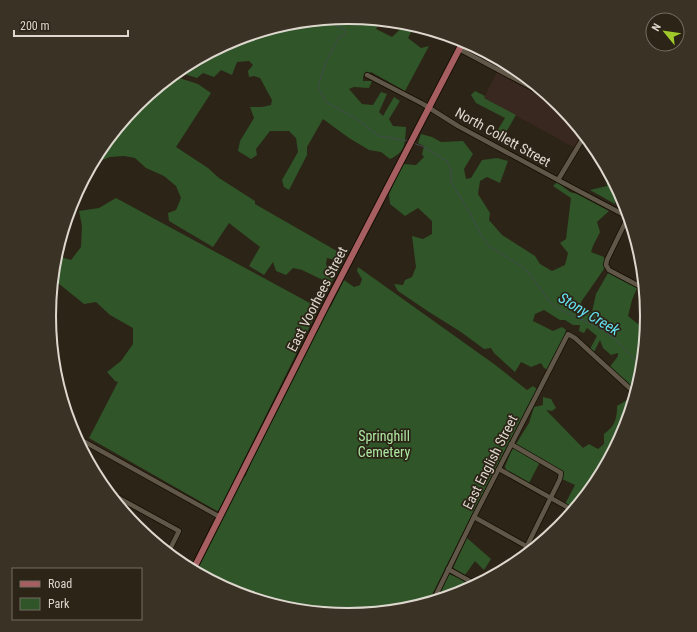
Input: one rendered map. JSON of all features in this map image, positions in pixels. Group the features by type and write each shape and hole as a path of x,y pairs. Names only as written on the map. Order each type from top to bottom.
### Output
{"main road":[{"name":"East Voorhees Street","path":"196,565 328,302 461,47"}],"street":[{"path":"475,53 519,79"},
{"name":"North Collett Street","path":"367,75 429,108 458,126 622,213"},
{"path":"558,180 582,140"},
{"path":"626,224 607,260 606,265 609,270 639,286"},
{"name":"East English Street","path":"435,595 568,334 575,338 631,390"},
{"path":"86,444 220,517"},
{"path":"474,517 527,546 552,498 560,479 560,473 511,444"},
{"path":"499,469 569,508"},
{"path":"121,499 179,530 171,548"},
{"path":"448,569 470,581"}],"shaded area":[{"path":"497,72 540,95 568,123 580,138 575,148 484,98"}],"green space":[{"path":"348,24 378,26 376,29 392,37 401,29 412,31 408,38 421,48 429,46 405,91 371,72 363,76 363,81 372,81 369,88 354,87 349,89 362,104 373,105 381,92 387,94 379,112 383,116 394,97 400,101 389,119 393,126 406,127 405,142 402,150 390,159 381,152 369,150 349,138 323,119 307,147 307,155 289,190 284,187 282,180 298,152 296,138 289,131 270,131 256,149 257,155 251,159 238,151 240,141 254,118 250,107 271,105 272,100 260,78 254,76 249,77 248,71 253,65 249,61 237,62 232,75 221,70 214,77 203,73 197,78 185,74 219,54 255,39 310,26"},
{"path":"179,78 198,84 211,93 176,147 208,168 219,178 255,201 255,204 342,254 343,258 339,261 327,258 326,264 333,279 331,284 302,270 293,268 286,275 276,271 273,262 264,275 249,266 260,247 229,223 213,247 169,221 168,213 176,210 181,198 176,186 164,176 146,168 135,158 124,156 110,157 102,160 129,123 156,96"},
{"path":"475,91 485,96 484,98 516,115 501,141 498,140 497,131 505,118 476,103 471,95"},
{"path":"421,134 432,137 441,142 463,141 473,154 464,169 466,179 471,178 482,160 497,158 508,161 500,183 487,177 480,181 478,194 490,213 489,220 502,235 535,256 540,264 552,271 565,265 568,253 560,243 566,239 571,198 553,186 557,182 570,192 577,194 609,211 597,222 600,232 591,252 604,257 604,269 581,302 583,312 592,312 596,294 608,273 637,288 628,316 640,326 638,354 632,389 609,368 618,356 618,353 611,355 603,348 600,340 594,352 590,349 597,336 587,328 584,333 579,331 580,325 573,325 565,320 560,320 544,310 535,314 533,321 553,331 562,327 566,330 564,338 548,370 544,368 541,363 531,367 521,362 515,372 494,353 491,348 484,349 461,332 398,291 394,284 403,285 405,280 412,277 416,267 412,236 423,239 432,234 432,221 418,208 405,216 390,204 389,194 403,164 416,165 424,157 422,154 424,146 418,143"},
{"path":"607,181 616,199 615,204 590,190 607,186"},
{"path":"116,198 319,308 219,510 217,511 89,438 118,382 115,381 107,372 121,361 133,344 133,328 110,315 96,302 84,304 58,283 62,258 71,260 81,247 82,226 79,211 99,208"},
{"name":"Springhill Cemetery","path":"358,267 494,364 527,390 533,386 537,389 432,596 387,606 348,608 310,606 255,593 219,578 199,567 242,480 246,475 326,311 331,306 344,280 354,287 360,285 362,279 357,271"},
{"path":"543,397 551,399 556,408 552,411 546,410 583,448 589,444 598,449 604,444 604,434 615,422 617,406 628,401 618,428 601,462 570,506 565,504 575,485 562,479 561,470 541,460 529,483 506,471 505,466 511,452 529,423 534,407 543,405"},
{"path":"467,538 491,559 484,570 475,561 465,575 453,568"},
{"path":"449,574 466,581 467,583 440,594"}],"waterway":[{"name":"Stony Creek","path":"334,25 345,30 345,34 339,37 325,64 318,87 326,102 355,118 379,136 408,141"},
{"name":"Stony Creek","path":"413,143 422,146 447,161 451,170 451,182 470,213 481,235 489,246 528,272 550,302 557,308 599,328 614,338 637,362"}]}
